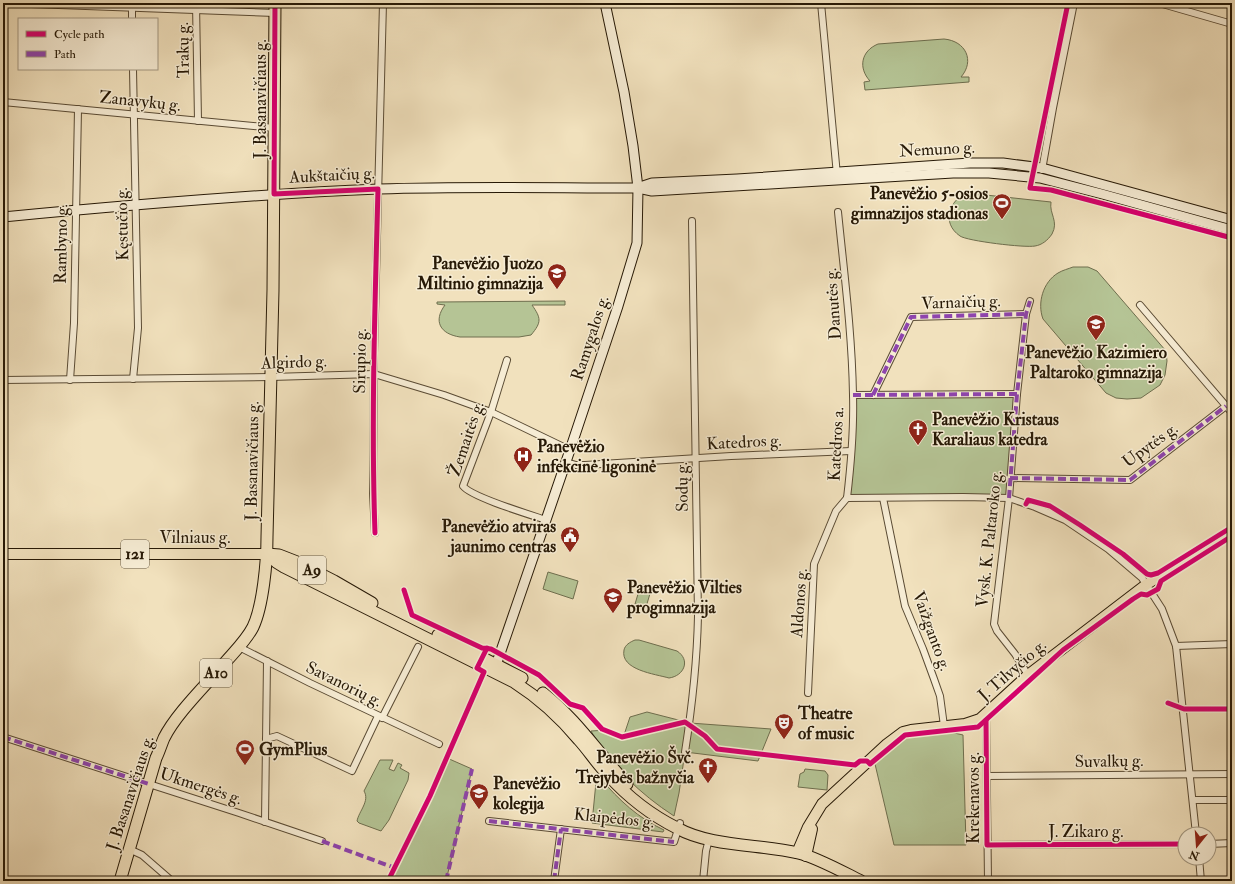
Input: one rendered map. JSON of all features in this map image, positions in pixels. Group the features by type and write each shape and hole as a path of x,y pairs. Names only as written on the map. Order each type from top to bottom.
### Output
{"highway":[{"name":"J. Basanavičiaus g.","path":"120,881 156,758 164,738 171,727 249,634 256,616 267,554 274,194 275,8"},
{"name":"A9","path":"267,554 284,567 495,668 540,699 562,720 608,775 621,788 646,808 679,826 709,839 802,854 861,881"}],"main road":[{"name":"Ramygalos g.","path":"495,668 570,450 634,253 638,234 638,188 633,146 624,92 605,3"},
{"name":"Nemuno g.","path":"638,188 652,183 737,179 970,163 1003,164 1042,168 1232,220"},
{"name":"Nemuno g.","path":"591,188 677,190 967,173 989,174 1040,178 1232,230"},
{"name":"Aukštaičių g.","path":"3,217 274,194 378,189 469,187 591,188"},
{"name":"J. Tilvyčio g.","path":"802,854 814,817 822,804 867,761 897,736 911,730 972,722 980,719 1028,675 1147,584 1232,531"},
{"name":"Vilniaus g.","path":"3,554 267,554"}],"street":[{"path":"4,3 275,8"},
{"name":"Sirupio g.","path":"375,533 373,493 374,374 383,3"},
{"path":"821,3 838,181"},
{"path":"1040,178 1074,3"},
{"path":"1159,3 1232,24"},
{"path":"132,5 132,18"},
{"name":"Trakų g.","path":"196,6 198,121"},
{"name":"Kęstučio g.","path":"133,70 138,328 133,379"},
{"name":"Zanavykų g.","path":"3,102 274,128"},
{"name":"Rambyno g.","path":"70,380 74,323 78,109"},
{"name":"Danutės g.","path":"838,212 846,280 853,394"},
{"name":"Sodų g.","path":"685,752 690,723 698,646 692,221"},
{"name":"Vysk. K. Paltaroko g.","path":"1028,675 1015,654 997,631 994,624 1009,498 1026,314 1030,301"},
{"path":"1140,305 1232,413"},
{"name":"Varnaičių g.","path":"873,395 911,317 1026,314"},
{"name":"Žemaitės g.","path":"507,360 491,412 464,483 464,488 498,504 546,520"},
{"name":"Algirdo g.","path":"3,380 271,378 374,374 444,395 491,412 570,450"},
{"name":"Katedros a.","path":"1018,394 853,394 852,451 847,498 1009,498 1035,507 1064,520 1108,549 1142,578 1162,609 1176,646 1191,774 1195,826"},
{"name":"Upytės g.","path":"1010,478 1130,480 1226,406"},
{"name":"Katedros g.","path":"566,462 576,465 585,465 852,451"},
{"name":"Aldonos g.","path":"808,693 814,564 836,511 847,498"},
{"name":"Vaižganto g.","path":"884,498 905,606 924,649 940,696 944,726"},
{"path":"1176,646 1232,644"},
{"name":"Savanorių g.","path":"239,647 380,717 439,744"},
{"path":"266,738 277,736 352,771 418,647"},
{"path":"265,822 267,661"},
{"path":"1184,710 1232,709"},
{"name":"Krekenavos g.","path":"986,714 988,881"},
{"name":"Ukmergės g.","path":"3,736 322,841"},
{"name":"Suvalkų g.","path":"986,776 1232,774"},
{"path":"1193,800 1232,800"},
{"name":"Klaipėdos g.","path":"489,821 674,842 679,826"},
{"path":"554,881 561,830"},
{"path":"703,881 706,851 709,839"},
{"path":"1217,844 1232,843"},
{"name":"J. Zikaro g.","path":"987,845 1177,844"},
{"path":"129,849 142,855 172,881"},
{"path":"1200,866 1201,881"}],"green space":[{"path":"944,39 958,44 966,53 968,58 967,65 961,77 969,77 969,82 865,90 864,82 870,81 864,71 863,60 865,55 872,47 878,44"},
{"name":"Panevėžio 5-osios gimnazijos stadionas","path":"967,193 1051,202 1051,210 1055,225 1052,234 1042,243 1029,246 984,242 960,236 954,231 951,225 949,219 950,212 956,201"},
{"path":"1073,267 1088,267 1097,271 1166,351 1167,361 1165,375 1160,385 1141,398 1116,398 1106,393 1043,319 1041,313 1041,300 1045,287 1048,282 1058,273"},
{"path":"565,301 565,305 532,305 539,317 539,323 531,335 519,337 460,337 448,333 440,326 439,321 439,316 445,305 437,304 437,302"},
{"path":"1017,394 1009,498 847,498 853,395"},
{"path":"548,572 578,581 573,599 543,589"},
{"path":"641,584 652,587 646,607 635,604"},
{"path":"635,640 677,651 684,659 685,663 682,671 674,677 669,678 648,673 633,667 624,657 624,650 628,644"},
{"path":"647,712 690,723 771,729 758,761 685,752 674,816 638,789 627,778 608,756 591,731 607,730 624,735 630,717"},
{"path":"950,732 963,735 966,845 894,845 875,764 905,738"},
{"path":"447,758 472,769 446,881 388,881"},
{"path":"380,760 393,760 389,769 394,771 398,763 402,765 400,768 409,773 408,780 389,820 381,831 357,821 366,798 364,791"},
{"path":"805,769 825,771 828,775 827,790 798,787 800,774 804,772"},
{"path":"601,779 637,814 664,830 663,832 592,823 596,782"}],"marked path":[{"path":"1009,498 1017,394 1026,314 1030,301"},
{"path":"873,395 911,317 1026,314"},
{"path":"853,395 1017,394"},
{"path":"1010,478 1130,480 1226,406"},
{"path":"3,737 149,784"},
{"path":"446,881 472,769"},
{"path":"489,821 674,842"},
{"path":"554,881 561,829"},
{"path":"322,841 395,868"}],"cycle path":[{"path":"275,3 274,194 378,189 373,404 375,533"},
{"path":"1068,3 1030,188 1051,190 1232,238"},
{"path":"1026,504 1028,500 1050,506 1123,554 1147,574 1151,575 1158,573 1232,527"},
{"path":"404,590 412,615 482,648 491,649 539,675 570,704 583,708 602,729 622,737 685,722 705,736 717,749 855,765 860,761 867,761 870,764 905,735 978,727 1063,650 1133,599 1141,594 1147,595 1158,589 1161,581 1232,536"},
{"path":"388,881 430,796 484,672 477,668 487,648"},
{"path":"1168,703 1184,709 1232,709"},
{"path":"986,720 987,845 1177,844"}],"place":[{"name":"Panevėžio 5-osios gimnazijos stadionas","path":"1002,220"},
{"name":"Panevėžio Juozo Miltinio gimnazija","path":"557,290"},
{"name":"Panevėžio Kazimiero Paltaroko gimnazija","path":"1096,341"},
{"name":"Panevėžio Kristaus Karaliaus katedra","path":"918,446"},
{"name":"Panevėžio infekcinė ligoninė","path":"523,473"},
{"name":"Panevėžio atviras jaunimo centras","path":"570,553"},
{"name":"Panevėžio Vilties progimnazija","path":"613,614"},
{"name":"Theatre of music","path":"784,740"},
{"name":"GymPlius","path":"245,766"},
{"name":"Panevėžio Švč. Trejybės bažnyčia","path":"708,784"},
{"name":"Panevėžio kolegija","path":"479,810"}]}
